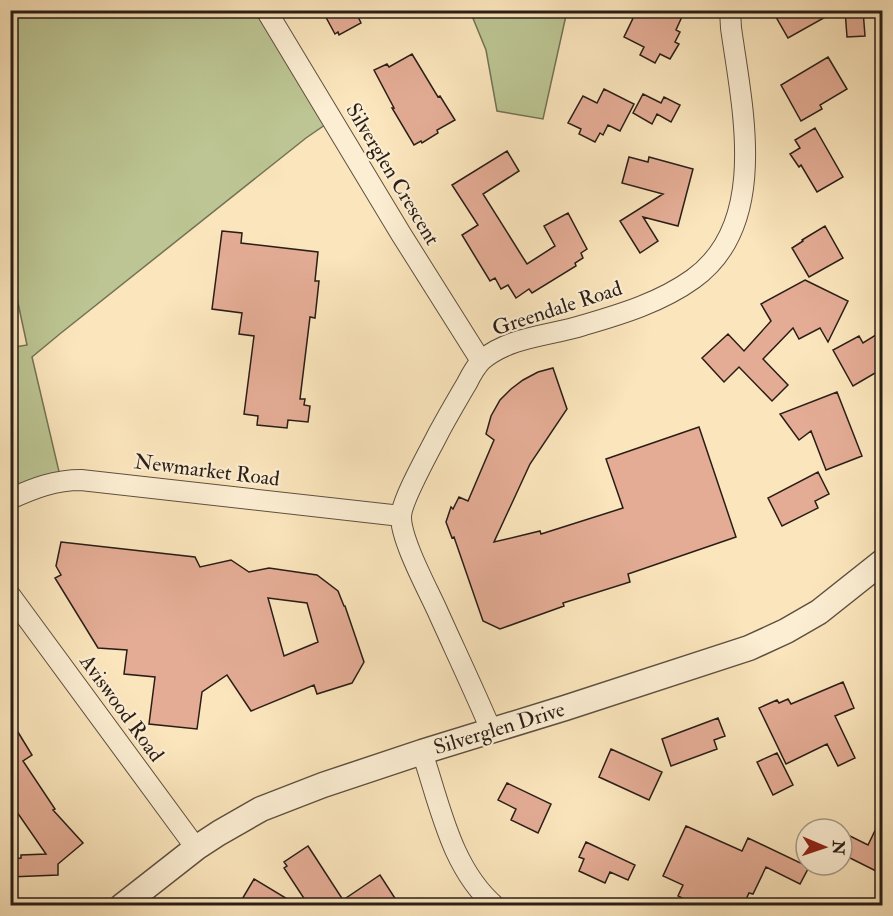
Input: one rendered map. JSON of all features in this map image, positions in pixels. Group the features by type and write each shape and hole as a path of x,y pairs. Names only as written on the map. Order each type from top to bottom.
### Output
{"street":[{"name":"Silverglen Crescent","path":"266,10 401,234 481,361"},
{"name":"Greendale Road","path":"401,516 441,428 481,361 501,348 527,338 577,327 655,301 693,279 717,257 730,234 740,207 745,176 745,141 730,10"},
{"name":"Newmarket Road","path":"10,499 62,480 81,480 401,516"},
{"path":"401,516 404,534 416,563 491,730"},
{"name":"Silverglen Drive","path":"122,906 196,848 261,809 323,785 422,752 749,648 786,631 819,612 882,562"},
{"name":"Aviswood Road","path":"10,595 196,848"},
{"path":"422,752 441,815 462,863 485,897 495,906"}],"green space":[{"path":"11,11 266,11 332,120 306,138 32,357 61,480 11,499 10,348 27,345 12,275 10,275"},
{"path":"470,11 567,11 543,119 497,111 486,50"}],"building":[{"path":"322,10 355,10 361,23 339,35 338,32 335,34"},
{"path":"637,10 651,17 654,10 685,10 676,30 680,32 675,42 679,44 670,59 660,54 655,63 640,55 644,47 624,37"},
{"path":"788,10 838,10 788,38 776,17"},
{"path":"845,10 863,10 865,36 847,37"},
{"path":"412,54 455,120 437,130 438,133 422,143 421,141 414,145 392,108 394,108 374,70 387,64 389,67"},
{"path":"828,57 847,89 820,105 822,109 801,121 781,85"},
{"path":"604,89 634,104 620,131 608,125 603,135 600,133 595,142 579,134 581,129 568,123 583,96 597,103"},
{"path":"643,94 661,103 664,97 680,105 671,122 657,114 652,124 633,113"},
{"path":"815,128 843,177 817,192 801,165 799,167 790,154 800,148 795,140"},
{"path":"507,151 519,171 483,194 527,264 555,246 544,226 568,213 587,249 581,253 583,258 575,263 576,266 532,293 529,289 516,298 508,285 501,289 495,278 490,281 462,235 478,225 452,185"},
{"path":"629,157 648,162 649,157 693,169 678,226 643,217 658,241 640,253 620,221 663,194 622,183"},
{"path":"825,226 843,258 809,277 792,248"},
{"path":"222,231 242,233 241,243 318,252 315,281 319,281 315,318 310,317 300,399 305,399 304,405 310,406 308,422 288,420 287,428 257,425 258,416 244,414 254,336 239,334 242,313 212,309"},
{"path":"805,280 848,301 828,342 820,328 799,339 793,328 763,359 788,385 772,401 739,367 724,382 702,358 728,334 744,351 771,321 761,304"},
{"path":"882,331 882,369 853,386 833,350 859,336 863,343"},
{"path":"553,368 567,409 530,464 494,542 540,531 541,534 623,508 606,459 699,427 736,537 628,574 630,582 563,603 564,606 500,629 483,621 454,537 452,538 446,522 451,507 453,509 459,497 468,501 494,440 486,434 491,416 500,400 523,380 538,372"},
{"path":"837,392 862,456 826,470 811,431 799,440 780,414"},
{"path":"818,472 829,494 815,501 818,508 782,526 768,498"},
{"path":"61,542 195,557 200,567 231,560 249,572 269,568 317,575 338,591 364,662 352,683 317,694 314,685 251,711 227,675 202,692 197,729 149,724 155,677 124,674 127,650 98,648 55,578 61,575 56,566","holes":["268,598 307,603 318,642 284,656"]},
{"path":"843,682 854,708 835,716 855,758 838,766 827,744 786,764 759,708 777,700 779,703 788,699 791,704"},
{"path":"718,718 725,736 714,740 717,749 671,766 662,739"},
{"path":"10,719 32,755 23,761 55,809 53,810 83,843 58,864 58,875 10,877 10,859 21,858 21,855 46,854 10,802"},
{"path":"611,749 662,772 649,800 599,777"},
{"path":"777,753 793,785 773,795 757,762"},
{"path":"507,783 551,804 538,833 511,820 516,809 498,800"},
{"path":"882,816 882,874 854,860 854,838 868,845"},
{"path":"686,826 742,851 748,838 794,860 794,877 804,877 800,884 766,867 753,894 749,893 743,906 698,906 678,896 683,885 663,876"},
{"path":"586,842 635,865 628,880 610,872 605,883 579,871 584,859 579,857"},
{"path":"308,846 343,900 380,875 400,906 309,906 284,868 287,866 284,862"},
{"path":"254,879 299,906 238,906"}]}
